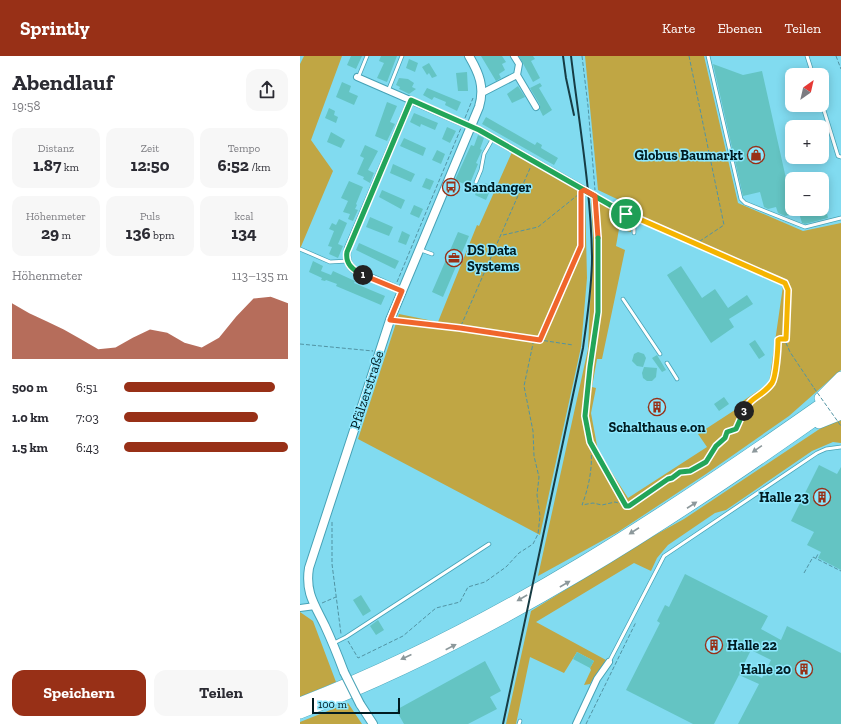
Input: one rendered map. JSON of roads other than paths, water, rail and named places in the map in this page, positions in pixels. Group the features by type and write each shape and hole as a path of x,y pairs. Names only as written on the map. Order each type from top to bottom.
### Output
{"highway":[{"path":"792,431 841,377"},
{"path":"300,713 447,649 510,616 654,530 792,431 841,390"},
{"path":"300,703 377,671 439,642 502,609 622,538 710,481 841,402"},
{"path":"792,431 841,414"}],"street":[{"name":"Pfälzerstraße","path":"373,724 360,704 344,672 333,643 315,606 308,586 309,568 399,290 419,249 472,127 479,107 478,94 480,80 469,56"},
{"path":"514,56 519,64 517,75 536,107"},
{"path":"478,94 517,75"},
{"path":"358,78 472,127 588,192"},
{"path":"399,290 358,272 351,267 347,255 348,248 411,100"},
{"path":"300,608 315,606"},
{"path":"576,724 597,679 609,662"}],"lane":[{"path":"358,78 367,56"},
{"path":"388,91 402,56"},
{"path":"708,56 739,191 743,201 786,221 805,227 841,218"},
{"path":"807,56 811,68"},
{"path":"824,112 838,156 841,158"},
{"path":"476,182 481,170 484,154 493,138"},
{"path":"588,192 630,217 634,227 634,233"},
{"path":"300,249 330,262 348,261"},
{"path":"419,249 432,254"},
{"path":"623,298 660,354"},
{"path":"667,363 677,379"},
{"path":"609,662 664,556 816,453 826,449 841,447"},
{"path":"333,643 346,637 365,623 489,544"}],"railway":[{"path":"563,56 574,115"},
{"path":"503,724 583,348 590,292 592,257 589,207 571,56"}],"place":[{"name":"Globus Baumarkt","path":"756,155"},
{"name":"Sandanger","path":"451,187"},
{"name":"DS Data Systems","path":"454,258"},
{"name":"Schalthaus e.on","path":"657,407"},
{"name":"Halle 23","path":"822,497"},
{"name":"Halle 22","path":"714,645"},
{"name":"Halle 20","path":"804,669"}]}
